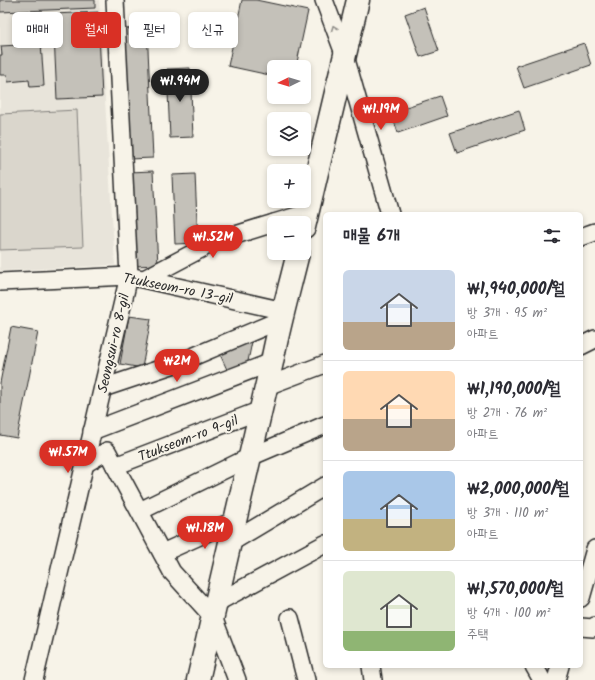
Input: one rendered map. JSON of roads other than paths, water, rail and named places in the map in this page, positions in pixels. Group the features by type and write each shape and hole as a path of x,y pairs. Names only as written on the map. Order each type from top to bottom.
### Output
{"main road":[{"path":"307,216 358,0"},
{"path":"198,680 296,260"}],"street":[{"name":"Seongsui-ro 8-gil","path":"34,680 103,388 137,277 114,0"},
{"path":"324,0 345,56 389,212"},
{"path":"137,277 216,241 267,225"},
{"path":"583,236 595,232"},
{"name":"Ttukseom-ro 13-gil","path":"0,282 137,277 282,316"},
{"path":"103,388 178,363 282,316"},
{"path":"583,345 595,339"},
{"path":"92,432 272,362"},
{"path":"266,386 323,365"},
{"name":"Ttukseom-ro 9-gil","path":"115,466 261,410"},
{"path":"140,511 250,457 323,426"},
{"path":"85,464 107,451 172,572 215,610 237,680"},
{"path":"230,543 323,487"},
{"path":"162,553 235,520"},
{"path":"215,610 323,545"},
{"path":"583,591 595,549"},
{"path":"290,618 302,658 306,680"},
{"path":"583,627 593,628 595,626"},
{"path":"371,668 373,680"},
{"path":"535,668 542,680"},
{"path":"556,680 559,668"}]}
